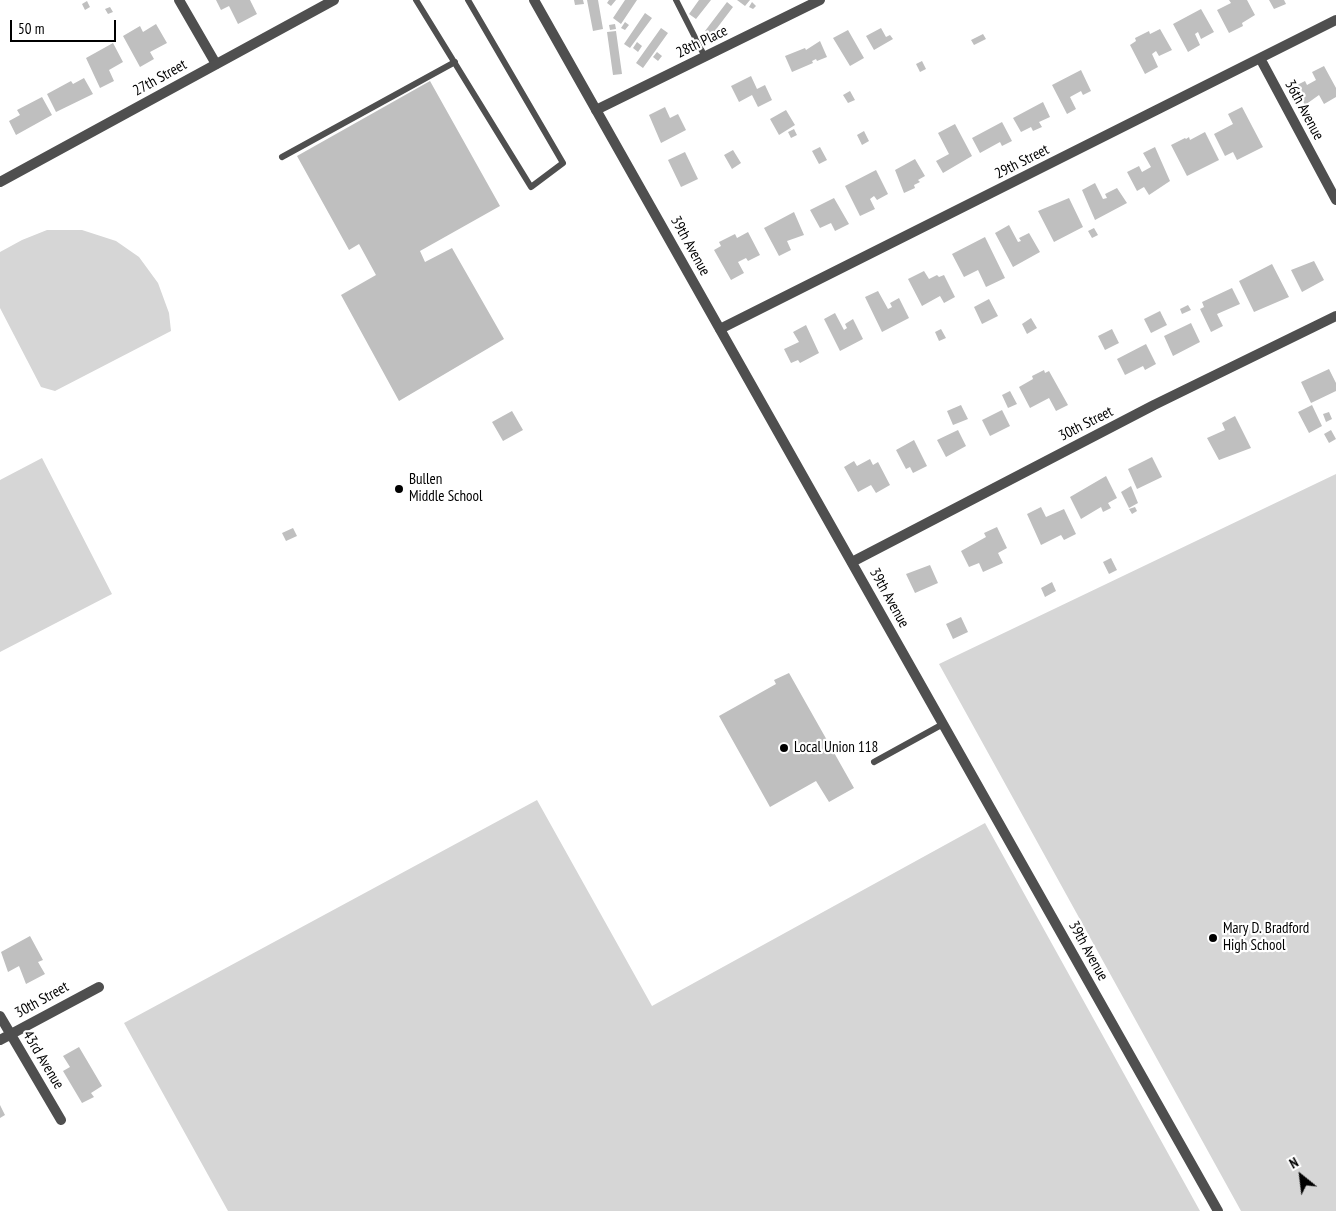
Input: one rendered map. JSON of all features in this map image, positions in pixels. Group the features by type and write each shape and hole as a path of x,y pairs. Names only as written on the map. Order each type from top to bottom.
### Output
{"street":[{"path":"179,0 216,64"},
{"name":"27th Street","path":"0,182 216,64 322,3 334,0"},
{"name":"39th Avenue","path":"534,0 1218,1211"},
{"name":"28th Place","path":"596,110 705,57 805,3 820,0"},
{"name":"29th Street","path":"720,329 1261,60 1336,20"},
{"name":"36th Avenue","path":"1261,60 1336,200"},
{"name":"30th Street","path":"852,562 1154,405 1336,316"},
{"name":"30th Street","path":"0,1040 99,986"},
{"name":"43rd Avenue","path":"0,1016 61,1120"}],"lane":[{"path":"416,0 531,187 563,163 468,0"},
{"path":"676,0 705,57"},
{"path":"282,157 455,62"},
{"path":"874,762 943,724"}],"shaded area":[{"path":"47,230 82,230 116,241 139,257 158,283 169,313 171,331 55,391 41,387 0,308 0,252 22,240"},
{"path":"42,458 112,594 0,652 0,480"},
{"name":"Mary D. Bradford High School","path":"1336,474 1336,1211 1241,1211 939,664"},
{"path":"537,800 652,1006 985,823 1200,1211 228,1211 124,1023"}],"building":[{"path":"216,0 250,0 257,14 238,24 229,6 221,10"},
{"path":"574,0 583,0 584,4 575,5"},
{"path":"587,0 598,0 603,29 593,31"},
{"path":"609,0 616,0 611,6 607,3"},
{"path":"625,0 637,0 621,24 613,18"},
{"path":"699,0 711,0 696,19 689,14"},
{"path":"737,0 750,0 745,6"},
{"path":"1229,0 1247,0 1255,15 1242,23 1243,26 1229,33 1217,10 1231,3"},
{"path":"1269,0 1284,0 1286,4 1274,9"},
{"path":"87,1 90,7 85,10 82,4"},
{"path":"727,2 733,7 711,36 705,31"},
{"path":"752,2 756,6 753,9 749,7"},
{"path":"110,7 113,12 108,14 105,9"},
{"path":"1201,9 1214,32 1201,39 1198,32 1195,34 1200,45 1188,52 1173,24"},
{"path":"645,13 652,18 630,48 624,44"},
{"path":"625,22 629,25 625,30 621,28"},
{"path":"156,24 167,43 150,52 154,59 140,67 123,36 140,26 143,32"},
{"path":"615,24 616,29 610,30 609,25"},
{"path":"661,28 668,33 643,68 636,63"},
{"path":"881,28 886,37 890,35 893,39 874,50 866,36"},
{"path":"1160,29 1172,50 1159,56 1156,51 1152,54 1158,67 1145,74 1130,45 1136,41 1135,38 1149,31 1150,34"},
{"path":"848,30 864,58 850,66 833,38"},
{"path":"616,31 622,74 613,75 607,32"},
{"path":"983,34 986,39 974,45 971,40"},
{"path":"820,41 827,57 817,61 816,59 812,61 813,63 792,72 785,56 805,48 806,50"},
{"path":"637,42 642,46 638,52 633,48"},
{"path":"113,43 123,62 109,70 114,81 100,88 86,58"},
{"path":"657,52 662,56 658,61 653,57"},
{"path":"922,61 926,69 920,72 916,64"},
{"path":"1324,66 1336,88 1336,97 1324,104 1319,95 1305,105 1295,86 1305,81 1307,85 1316,80 1312,72"},
{"path":"1081,70 1091,91 1083,95 1081,91 1070,97 1076,109 1067,114 1052,85"},
{"path":"751,76 757,89 765,85 772,100 758,107 752,95 739,102 731,86"},
{"path":"84,78 93,94 56,112 47,94 71,81 73,84"},
{"path":"430,81 500,206 420,251 425,262 452,248 504,339 399,401 341,295 376,275 359,244 349,250 297,156"},
{"path":"850,91 855,100 848,103 843,95"},
{"path":"42,97 52,115 16,135 9,121 20,115 17,110"},
{"path":"1043,102 1050,117 1039,122 1042,127 1033,131 1031,127 1021,132 1013,118"},
{"path":"665,107 670,118 678,114 686,130 661,143 649,115"},
{"path":"1242,107 1263,147 1237,160 1233,152 1225,156 1214,134 1233,124 1228,114"},
{"path":"786,110 795,125 779,135 770,119"},
{"path":"1002,122 1012,141 1002,146 1000,142 980,153 972,138"},
{"path":"955,124 972,156 943,173 936,161 949,154 938,133"},
{"path":"794,129 797,135 791,138 788,132"},
{"path":"864,131 869,141 862,145 857,135"},
{"path":"1205,132 1219,160 1187,176 1171,145 1185,138 1189,137 1190,140"},
{"path":"820,147 827,160 819,164 812,151"},
{"path":"1155,147 1170,181 1149,195 1144,187 1137,191 1127,172 1139,166 1142,172 1151,167 1143,153"},
{"path":"733,150 741,163 732,169 724,155"},
{"path":"685,152 698,179 681,187 668,160"},
{"path":"915,159 925,176 918,180 920,182 914,185 915,188 904,193 895,170"},
{"path":"876,170 888,194 877,200 874,196 870,199 875,209 860,216 845,186"},
{"path":"1095,183 1103,199 1107,198 1105,194 1117,188 1127,203 1095,220 1082,190"},
{"path":"834,198 849,224 835,231 831,223 820,228 810,210"},
{"path":"1069,198 1083,227 1054,242 1038,211"},
{"path":"794,212 804,235 787,241 791,250 779,256 764,228"},
{"path":"1009,225 1018,242 1021,241 1019,238 1029,233 1040,252 1013,267 995,233"},
{"path":"1094,228 1098,235 1092,238 1088,231"},
{"path":"748,232 760,255 748,261 746,258 738,262 744,273 731,280 714,250 721,246 719,242 735,234 737,238"},
{"path":"985,237 1005,278 986,287 978,270 964,277 952,254"},
{"path":"1314,261 1324,280 1302,292 1291,270"},
{"path":"1272,264 1289,297 1254,312 1239,281"},
{"path":"924,271 929,279 937,275 939,277 944,275 955,297 944,303 940,296 922,306 908,279"},
{"path":"1232,288 1240,304 1217,314 1223,326 1211,332 1200,309 1204,307 1202,302"},
{"path":"878,291 888,309 892,307 890,303 899,298 909,318 882,332 865,297"},
{"path":"989,299 998,316 982,324 974,307"},
{"path":"1188,305 1191,310 1182,314 1180,309"},
{"path":"1160,311 1167,325 1151,333 1144,319"},
{"path":"835,313 844,330 847,328 845,324 853,319 863,339 840,351 824,319"},
{"path":"1031,318 1037,328 1027,334 1022,324"},
{"path":"1191,323 1200,342 1173,356 1164,336"},
{"path":"806,325 819,353 800,363 798,360 791,363 784,349 799,342 793,332"},
{"path":"941,329 946,338 939,341 935,332"},
{"path":"1112,329 1119,343 1105,350 1098,336"},
{"path":"1146,344 1156,364 1145,370 1143,366 1125,375 1117,359"},
{"path":"1329,369 1336,383 1336,391 1311,403 1301,382"},
{"path":"1044,370 1045,373 1049,371 1068,405 1056,411 1049,398 1030,408 1019,387 1033,379 1032,376"},
{"path":"1010,391 1017,404 1008,408 1002,395"},
{"path":"961,405 968,419 953,425 947,411"},
{"path":"1312,405 1322,426 1309,433 1298,412"},
{"path":"1002,410 1010,426 990,436 982,420"},
{"path":"512,411 523,430 503,441 492,422"},
{"path":"1329,412 1332,419 1326,422 1323,414"},
{"path":"1235,416 1251,448 1219,460 1207,438 1225,430 1222,423"},
{"path":"958,430 966,446 946,457 937,440"},
{"path":"1331,430 1336,439 1329,443 1324,434"},
{"path":"914,440 927,466 913,473 910,467 906,469 896,450"},
{"path":"1152,457 1162,477 1137,489 1128,469"},
{"path":"870,459 873,465 878,462 890,485 876,493 871,485 858,492 844,467 854,461 857,466"},
{"path":"1106,476 1117,498 1108,503 1111,508 1103,512 1101,507 1081,519 1070,497"},
{"path":"1131,486 1138,503 1129,508 1121,492"},
{"path":"1041,507 1046,517 1064,509 1076,534 1064,540 1061,535 1041,545 1027,514"},
{"path":"1135,507 1137,511 1132,514 1129,509"},
{"path":"997,527 1007,548 998,553 1003,563 983,572 979,563 969,567 961,551 986,537 984,533"},
{"path":"293,528 297,536 286,541 282,533"},
{"path":"1111,558 1117,570 1109,574 1103,562"},
{"path":"930,565 938,583 915,593 906,574"},
{"path":"1052,582 1056,591 1045,597 1041,588"},
{"path":"961,617 968,632 953,639 946,624"},
{"name":"Local Union 118","path":"789,673 854,788 829,802 816,781 770,807 719,716 776,684 774,680"},
{"path":"30,936 43,960 38,962 45,974 26,984 19,966 8,972 1,952"},
{"path":"79,1047 102,1086 91,1093 94,1097 82,1103 63,1071 70,1067 63,1056"},
{"path":"0,1105 5,1115 0,1118"}],"place":[{"name":"Bullen Middle School","path":"399,489"},
{"name":"Local Union 118","path":"784,748"},
{"name":"Mary D. Bradford High School","path":"1213,938"}]}
